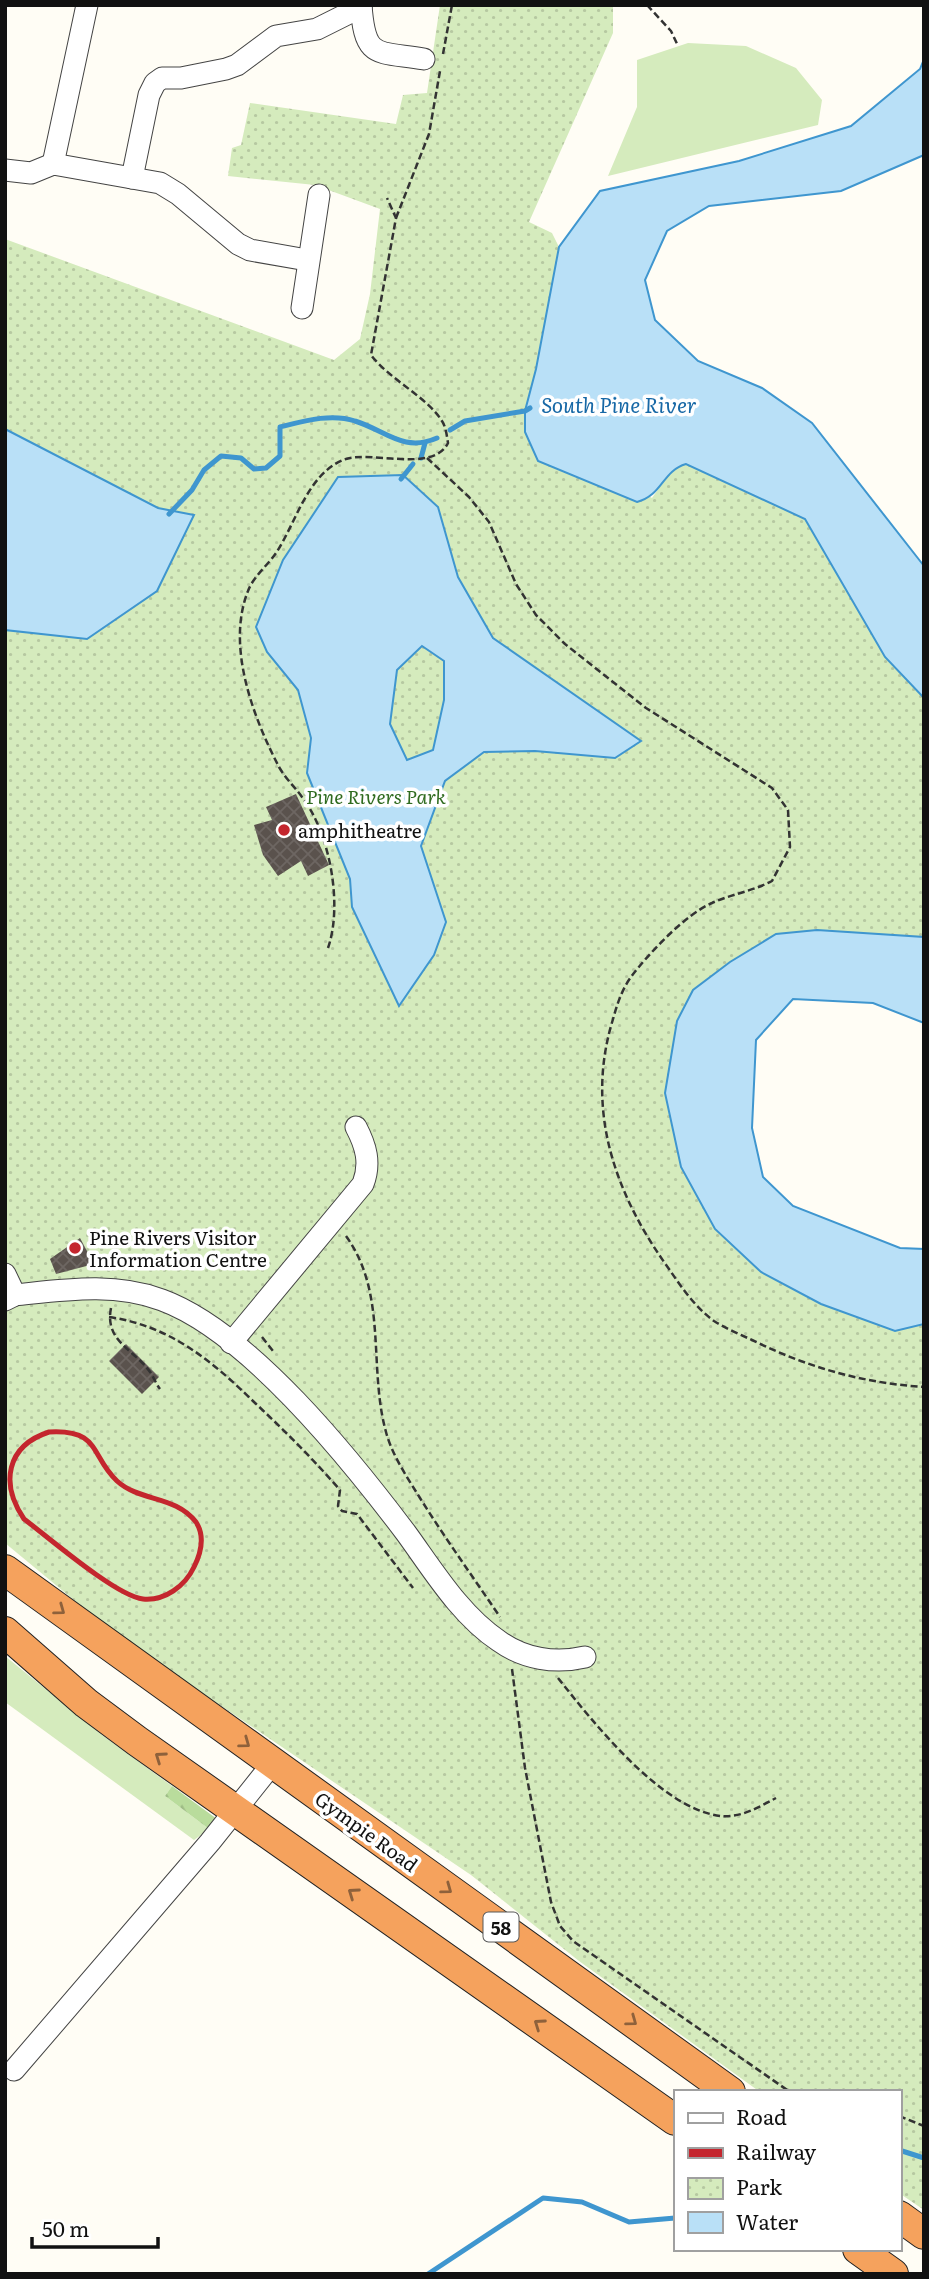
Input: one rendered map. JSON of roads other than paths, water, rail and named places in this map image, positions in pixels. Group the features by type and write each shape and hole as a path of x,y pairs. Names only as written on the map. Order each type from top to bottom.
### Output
{"highway":[{"name":"Gympie Road","path":"5,1570 727,2090"},
{"path":"5,1632 86,1703 674,2119"},
{"path":"901,2217 924,2234"},
{"path":"861,2251 893,2274"}],"street":[{"path":"53,164 87,5"},
{"path":"132,178 149,95 155,83 162,78 181,78 237,65 276,36 317,29 361,6 365,40 372,47 382,52 436,62"},
{"path":"5,170 31,173 53,164 160,183 178,194 238,244 250,250 307,260"},
{"path":"302,308 318,195"},
{"path":"231,1343 357,1194 368,1172 368,1156 356,1127"},
{"path":"5,1274 10,1297 72,1289 136,1292 192,1313 231,1343 295,1402 345,1454 483,1630 512,1648 544,1660 585,1657"},
{"path":"14,2070 236,1811 272,1763"}],"water":[{"name":"South Pine River","path":"924,59 924,155 841,191 709,206 667,231 645,280 655,320 698,361 762,388 812,423 924,566 924,698 885,657 805,519 686,464 672,472 646,499 637,502 538,461 525,432 525,411 536,369 559,247 600,191 739,161 851,126 920,69"},
{"path":"5,429 158,508 194,515 157,591 87,639 5,630"},
{"path":"403,475 438,507 458,577 493,638 641,741 615,758 535,751 484,752 445,781 421,846 446,922 434,955 399,1006 352,907 350,879 307,773 311,738 298,690 267,652 256,627 283,560 338,477","holes":["422,646 444,661 444,700 433,750 407,760 390,724 397,670"]},
{"path":"817,930 924,937 924,1023 873,1003 793,999 756,1040 752,1128 763,1177 793,1206 900,1248 924,1249 924,1324 895,1331 821,1304 761,1272 715,1229 681,1167 665,1093 677,1021 693,990 730,962 776,934"}],"waterway":[{"path":"450,430 465,421 530,408"},
{"path":"169,514 192,490 204,470 221,456 241,458 254,469 266,468 280,456 280,427 337,418 355,421 404,442 425,442 437,438"},
{"path":"421,458 425,443"},
{"path":"401,479 413,464"},
{"path":"901,2151 924,2158"},
{"path":"428,2274 543,2198 582,2202 629,2222 674,2218"}],"railway":[{"path":"49,1432 78,1435 92,1446 108,1472 126,1488 178,1507 196,1522 201,1539 200,1550 190,1574 180,1586 159,1598 143,1599 131,1595 100,1577 24,1519 12,1493 11,1468 24,1447 49,1432"}],"place":[{"name":"amphitheatre","path":"284,830"},
{"name":"Pine Rivers Visitor Information Centre","path":"75,1248"}],"park label":[{"name":"Pine Rivers Park","path":"376,796"}]}
